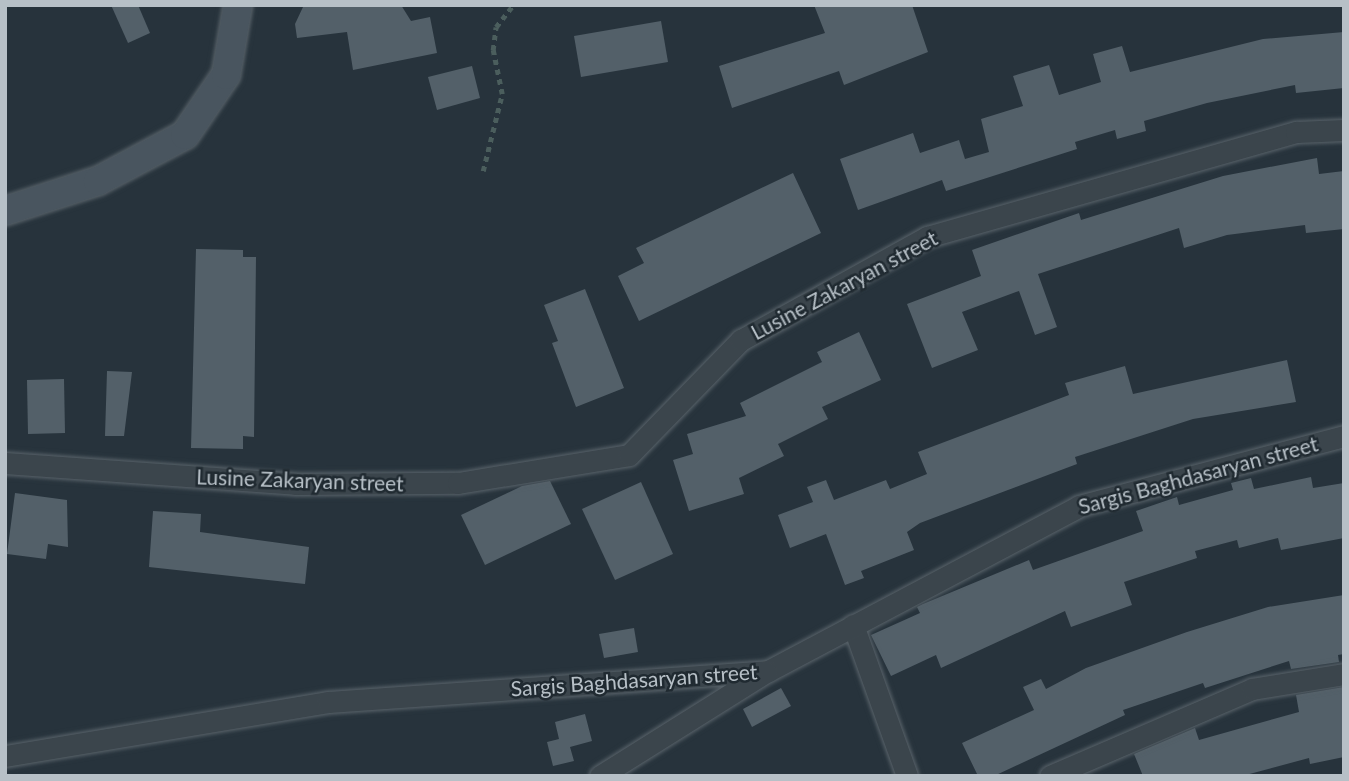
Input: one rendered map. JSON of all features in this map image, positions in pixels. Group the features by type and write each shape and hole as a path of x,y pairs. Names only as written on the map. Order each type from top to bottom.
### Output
{"main road":[{"path":"5,211 98,181 185,135 226,75 238,5"}],"street":[{"name":"Lusine Zakaryan street","path":"5,463 295,484 458,483 629,455 741,340 927,237 1296,132 1344,130"},
{"name":"Sargis Baghdasaryan street","path":"5,756 328,702 768,671 1079,506 1344,436"},
{"path":"853,625 907,776"},
{"path":"600,776 768,671"},
{"path":"1050,776 1252,689 1344,674"}],"path":[{"path":"483,171 502,94 493,50 496,27 513,5"}],"building":[{"path":"111,5 138,5 150,33 128,43"},
{"path":"401,5 411,21 430,17 437,53 353,70 347,32 297,38 295,24 303,7"},
{"path":"814,5 912,5 928,52 844,85 839,71 732,108 719,66 825,33"},
{"path":"661,21 668,62 581,77 574,36"},
{"path":"1344,32 1344,88 1296,93 1295,85 1207,103 1144,121 1146,131 1117,139 1115,130 1075,142 1077,149 946,191 942,180 858,210 840,159 913,133 920,153 959,140 965,159 989,152 981,119 1023,106 1013,76 1049,65 1059,95 1101,82 1093,54 1122,46 1130,72 1263,39"},
{"path":"472,66 480,98 437,110 428,77"},
{"path":"1317,158 1319,174 1344,171 1344,229 1306,233 1305,225 1227,235 1184,248 1179,228 1038,274 1057,327 1035,335 1019,291 962,312 978,350 932,368 907,304 981,276 972,250 1079,213 1081,220 1223,176"},
{"path":"793,173 821,233 639,321 618,276 644,263 636,248"},
{"path":"196,249 243,250 243,257 256,257 254,437 243,436 243,449 191,448"},
{"path":"585,289 624,388 576,407 552,343 558,341 544,305"},
{"path":"859,332 881,380 822,407 828,419 778,444 784,456 739,478 744,494 689,511 673,460 693,454 687,434 746,416 740,403 822,362 817,352"},
{"path":"1287,360 1296,402 1193,419 1075,457 1077,464 920,523 907,532 914,550 861,571 864,578 845,585 826,534 790,548 778,515 813,502 807,487 826,480 834,500 886,480 890,489 927,474 918,452 1069,395 1065,383 1125,366 1133,394"},
{"path":"107,371 132,372 124,436 105,436"},
{"path":"64,379 65,433 28,434 27,380"},
{"path":"1311,477 1313,488 1344,483 1344,538 1281,550 1278,538 1239,548 1237,540 1195,551 1197,558 1124,582 1132,605 1071,627 1065,611 941,668 936,655 891,676 871,635 920,613 917,607 923,604 1029,560 1033,570 1143,531 1136,511 1177,497 1179,505 1233,490 1231,483 1251,478 1254,489"},
{"path":"550,481 571,524 485,565 461,515 522,486"},
{"path":"641,482 673,554 615,580 582,509"},
{"path":"15,493 67,500 68,547 48,544 46,559 7,554"},
{"path":"153,511 201,514 200,532 309,547 305,584 149,567"},
{"path":"1344,595 1344,654 1338,655 1339,662 1291,669 1289,661 1205,688 1203,683 1123,710 1125,715 994,776 978,776 962,743 1034,710 1023,687 1041,679 1046,689 1086,668 1187,632 1268,607"},
{"path":"634,628 638,652 604,658 599,634"},
{"path":"1344,687 1344,757 1310,764 1309,758 1242,776 1143,776 1134,754 1195,728 1199,740 1299,712 1296,695"},
{"path":"781,688 791,706 752,727 743,709"},
{"path":"585,714 592,741 570,747 574,761 553,766 547,742 559,739 555,722"}]}
